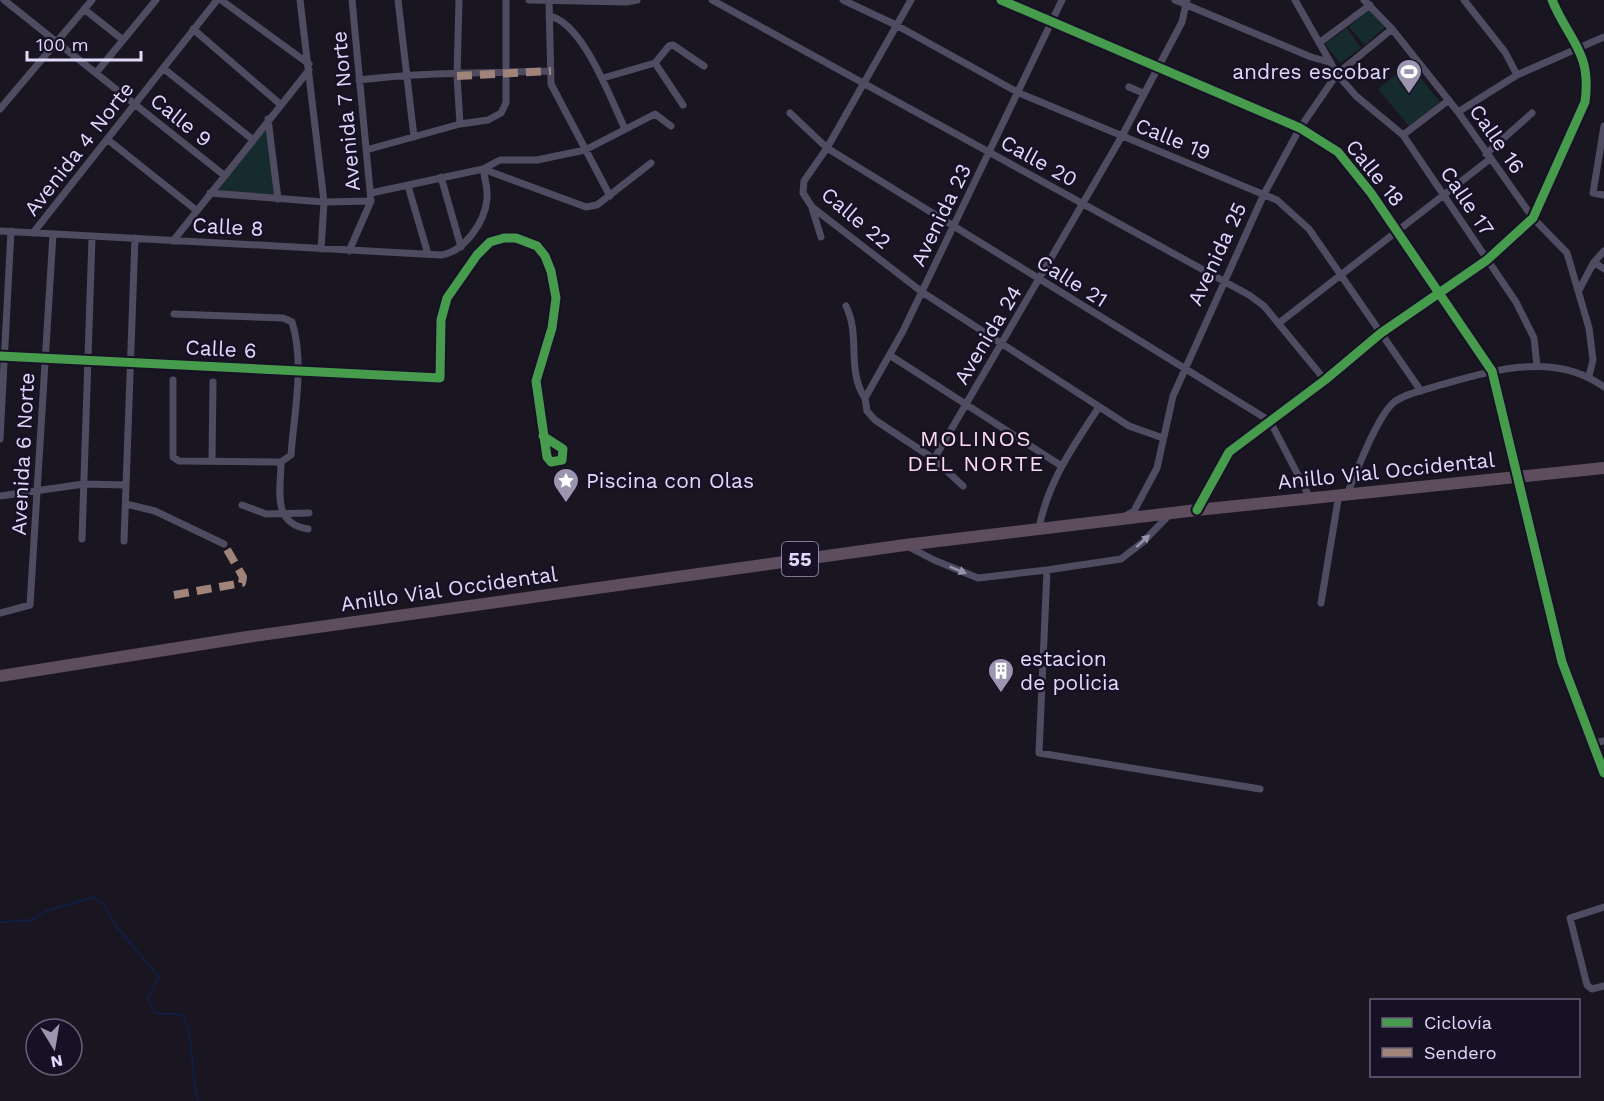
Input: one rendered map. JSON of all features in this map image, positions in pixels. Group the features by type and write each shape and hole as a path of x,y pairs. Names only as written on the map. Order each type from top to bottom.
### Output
{"highway":[{"name":"Anillo Vial Occidental","path":"0,676 247,637 905,545 1197,510 1604,468"}],"street":[{"name":"Calle 9","path":"4,0 225,176"},
{"path":"0,109 92,0"},
{"path":"96,72 156,0"},
{"name":"Avenida 4 Norte","path":"33,232 216,0"},
{"path":"221,0 309,67"},
{"path":"300,0 324,202 321,249"},
{"name":"Avenida 7 Norte","path":"349,251 371,197 352,0"},
{"path":"398,0 414,137"},
{"path":"459,0 457,76 460,124"},
{"path":"366,150 460,124 488,120 501,113 506,103 506,0"},
{"path":"529,0 627,2 637,0"},
{"name":"Calle 20","path":"712,0 1264,306 1325,380"},
{"name":"Calle 19","path":"843,0 896,25 1019,93 1264,194 1291,210 1309,229 1420,391"},
{"path":"827,148 861,82 910,0"},
{"name":"Calle 18","path":"1001,0 1300,128 1338,152 1398,231 1437,292 1492,370 1517,478"},
{"name":"Avenida 23","path":"865,398 891,356 956,225 1062,0"},
{"path":"1175,0 1187,3 1311,57 1329,62"},
{"name":"Calle 17","path":"1295,0 1336,75 1356,96 1403,135 1487,260 1528,323 1534,338 1538,366"},
{"path":"1464,0 1505,52 1517,75"},
{"path":"1197,510 1218,467 1229,452 1325,380 1381,333 1437,292 1487,260 1533,218 1585,102 1587,68 1579,46 1552,0"},
{"path":"549,1 551,71 554,92 610,196"},
{"name":"Avenida 24","path":"934,459 1000,344 1040,281 1122,136 1182,22 1187,3"},
{"path":"1319,43 1367,3"},
{"name":"Calle 16","path":"1367,3 1392,29 1449,100 1533,218 1567,253 1589,328 1593,360 1589,376"},
{"path":"84,9 123,40"},
{"path":"549,16 563,20 591,57 603,78 625,129"},
{"path":"193,29 280,104"},
{"name":"Avenida 25","path":"1120,519 1134,511 1157,468 1173,396 1183,369 1264,194 1300,128 1336,75 1392,29"},
{"path":"1458,112 1517,75 1604,37"},
{"path":"603,78 655,63 669,46 673,45 704,66"},
{"path":"655,63 671,91 683,105"},
{"path":"172,241 309,67"},
{"path":"163,68 252,139"},
{"path":"359,80 407,74 457,76 551,71"},
{"path":"1129,87 1143,93"},
{"path":"1403,135 1449,100"},
{"name":"Calle 21","path":"790,113 827,148 956,225 1040,281 1270,421"},
{"path":"1279,323 1444,198 1532,113"},
{"path":"210,192 324,202 371,197 441,177 483,170 500,160 537,160 585,150 655,114 671,126"},
{"path":"268,119 278,199"},
{"path":"1604,126 1593,193 1604,195"},
{"path":"107,139 196,210"},
{"name":"Calle 22","path":"827,148 804,181 803,193 812,207 922,292 1000,344 1129,426 1163,438"},
{"path":"483,170 586,207 597,205 651,163"},
{"path":"441,177 460,247 471,237 487,200 483,170"},
{"path":"408,186 428,254"},
{"path":"812,207 821,237"},
{"name":"Calle 8","path":"0,231 428,254 453,254 460,247"},
{"path":"0,439 11,231"},
{"name":"Avenida 6 Norte","path":"0,613 30,605 53,234"},
{"path":"82,539 92,237"},
{"path":"124,542 135,238"},
{"name":"Calle 6","path":"3,357 440,378 441,329 447,298 477,255 490,242 516,238 537,246 545,256 551,271 556,297 552,328 536,381 543,436"},
{"path":"1579,291 1594,262 1604,251"},
{"path":"1594,262 1604,269"},
{"path":"846,306 854,325 856,381 865,398 867,411 875,420 934,459 963,486"},
{"path":"173,380 173,457 179,461 281,462 291,455 297,371 296,334 292,322 283,318 174,314"},
{"path":"891,356 1060,465"},
{"path":"1321,603 1343,494 1384,415 1393,404 1420,391 1492,370 1538,366 1574,370 1589,376 1604,387"},
{"path":"212,461 213,382"},
{"path":"1039,528 1048,494 1060,465 1099,407"},
{"path":"1270,421 1310,498"},
{"path":"281,462 282,513 288,523 308,529"},
{"path":"1517,478 1562,662 1604,773"},
{"path":"0,496 38,488 84,484 126,485"},
{"path":"126,504 154,511 224,544"},
{"path":"242,505 266,514 309,513"},
{"path":"905,545 978,578 1047,570 1121,560 1143,542 1171,513"},
{"path":"1047,570 1039,753 1260,789"},
{"path":"1593,743 1604,741"},
{"path":"1604,907 1570,918 1587,986 1592,989 1604,986"}],"green space":[{"path":"1368,9 1385,27 1365,45 1349,27"},
{"path":"1347,28 1361,48 1340,63 1325,44"},
{"name":"andres escobar","path":"1409,64 1440,102 1410,127 1378,89"},
{"path":"266,125 274,195 219,190"}],"waterway":[{"path":"0,922 32,920 46,911 93,897 104,905 116,926 159,977 148,998 154,1013 183,1015 191,1047 198,1101"}],"marked path":[{"path":"457,76 551,71"},
{"path":"174,595 242,583 243,577 224,544"}],"cycle path":[{"path":"1001,0 1300,128 1338,152 1371,193 1492,371 1562,662 1604,773"},
{"path":"1197,510 1229,452 1325,380 1381,333 1487,260 1533,218 1585,102 1586,85 1582,59 1552,0"},
{"path":"0,356 440,378 441,320 447,298 477,255 490,242 504,238 516,238 537,246 545,256 551,271 556,298 552,328 536,381 547,457 551,462 562,460 563,449 543,436"}],"place":[{"name":"andres escobar","path":"1409,95"},
{"name":"Piscina con Olas","path":"566,504"},
{"name":"estacion de policia","path":"1001,694"}],"district":[{"name":"MOLINOS DEL NORTE","path":"976,450"}]}
